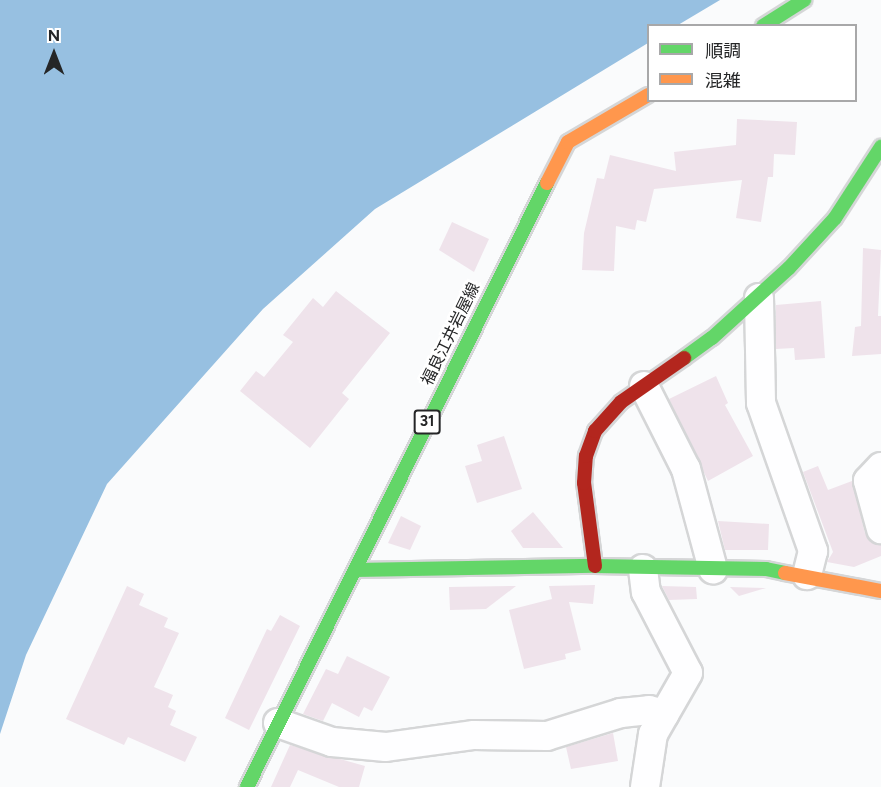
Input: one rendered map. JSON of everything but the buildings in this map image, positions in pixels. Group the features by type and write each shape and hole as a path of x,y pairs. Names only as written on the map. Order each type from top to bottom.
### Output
{"street":[{"path":"766,24 804,0"},
{"name":"福良江井岩屋線","path":"247,787 495,281 568,142 647,96"},
{"path":"596,566 584,483 586,456 595,431 621,402 712,338 759,298 835,218 881,147"},
{"path":"759,298 761,403 813,550 807,575"},
{"path":"644,386 687,469 713,568"},
{"path":"881,467 868,482 881,528"},
{"path":"355,570 596,566 766,568 881,591"},
{"path":"643,568 650,602 688,673 652,734 645,787"},
{"path":"278,723 332,742 386,747 474,735 547,736 621,713 649,710 664,714"}],"water":[{"path":"0,0 720,0 680,24 647,24 647,44 375,209 263,309 107,484 26,655 0,734"}],"traffic: fast":[{"path":"766,24 804,0"},
{"path":"684,358 712,338 789,268 835,218 881,147"},
{"path":"247,787 547,183"},
{"path":"355,570 595,566 766,569 785,573"}],"traffic: slow":[{"path":"547,183 568,142 647,96"},
{"path":"785,573 881,591"}],"traffic: jam":[{"path":"595,566 584,483 586,456 595,431 621,402 684,358"}]}
